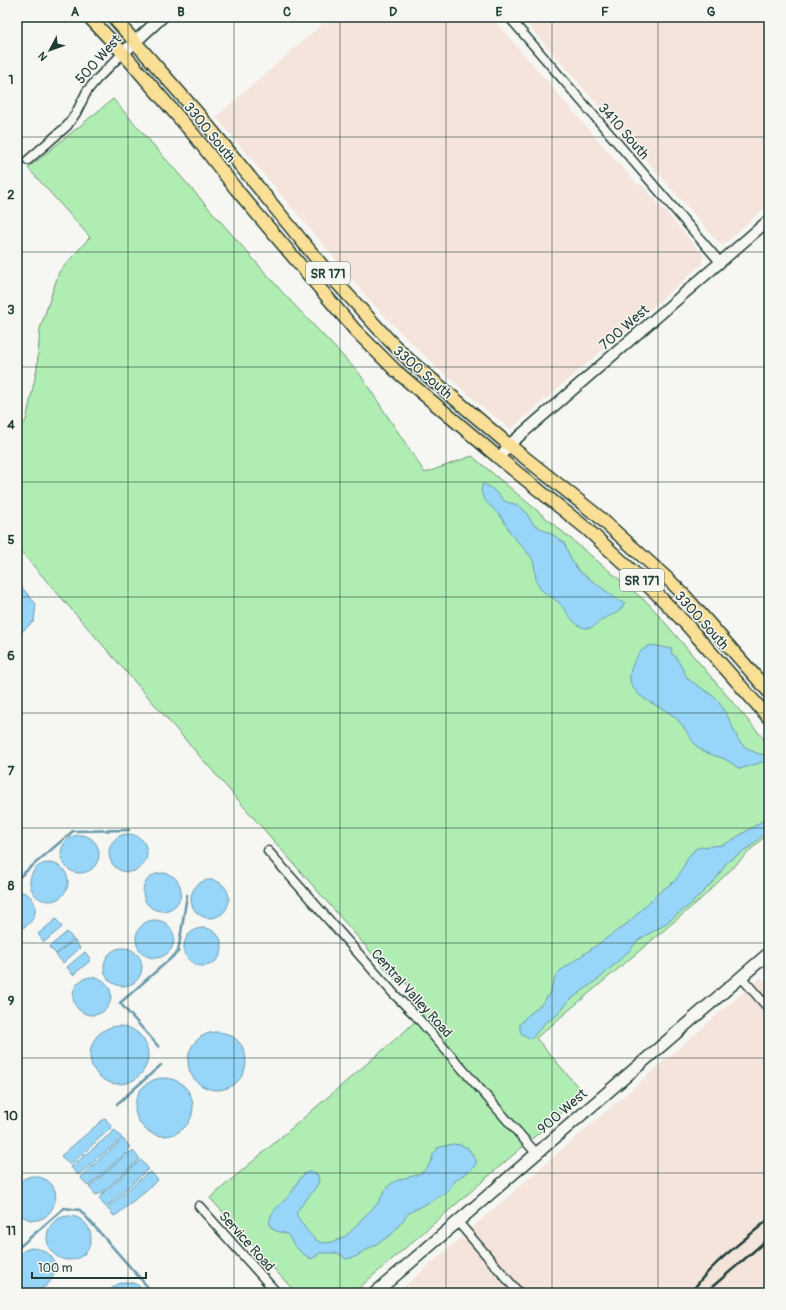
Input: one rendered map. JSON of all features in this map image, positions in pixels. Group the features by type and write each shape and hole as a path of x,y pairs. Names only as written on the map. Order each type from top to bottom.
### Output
{"main road":[{"name":"3300 South","path":"89,17 123,53 194,135 241,195 356,330 396,371 499,458 587,529 658,595 686,624 769,718"},
{"name":"3300 South","path":"113,17 200,116 329,274 373,324 408,359 509,445 580,502 669,580 685,596 769,692"},
{"name":"500 West","path":"123,53 162,17"},
{"name":"900 West","path":"375,1293 769,954"}],"street":[{"name":"3410 South","path":"509,17 720,262"},
{"name":"500 West","path":"28,160 66,126 76,113 87,91 123,53"},
{"name":"700 West","path":"499,458 509,445 769,220"},
{"name":"Central Valley Road","path":"268,851 536,1153"},
{"path":"742,978 769,1009"},
{"name":"Service Road","path":"199,1206 277,1293"},
{"path":"458,1222 519,1293"}],"shaded area":[{"path":"327,17 491,17 619,164 639,186 641,184 704,256 702,258 702,264 512,428 508,427 485,409 429,360 371,302 216,117 328,19"},
{"path":"521,17 769,17 769,204 723,245 720,244"},
{"path":"761,977 769,987 769,1293 397,1293"}],"green space":[{"path":"113,99 284,294 359,373 425,473 472,456 650,605 769,745 769,832 701,899 536,1038 584,1094 353,1293 296,1293 210,1198 405,1031 428,1009 406,983 397,982 17,547 17,429 26,421 37,368 40,329 59,272 90,237 28,168"}],"water":[{"path":"484,484 490,487 506,502 515,504 525,511 533,524 555,536 564,543 572,561 579,571 621,602 625,602 621,609 590,628 584,628 575,623 558,602 543,592 539,587 536,581 533,561 512,535 501,517 484,499 481,490 482,485"},
{"path":"17,582 36,604 34,621 17,636"},
{"path":"652,645 672,649 671,653 676,657 688,679 718,701 726,713 739,741 752,751 767,755 766,761 740,769 729,761 704,752 692,741 684,727 677,719 636,692 631,684 630,675 633,664 640,652"},
{"path":"769,819 769,829 750,847 727,862 716,879 691,904 661,927 637,941 630,950 600,978 571,999 556,1016 545,1023 531,1039 522,1034 520,1024 544,1002 550,992 556,975 628,923 657,894 675,881 689,856 695,849 722,845 764,820"},
{"path":"124,834 132,834 139,837 144,842 147,853 144,864 139,869 132,872 124,872 117,869 112,864 109,857 109,849 112,842 117,837"},
{"path":"76,835 84,835 91,838 96,843 99,854 96,865 91,870 84,873 76,873 69,870 64,865 61,858 61,850 64,843 69,838"},
{"path":"45,863 53,863 60,866 65,871 68,882 65,893 60,898 53,901 45,901 38,898 33,893 30,886 30,878 33,871 38,866"},
{"path":"158,873 166,873 173,876 178,881 181,892 178,903 173,908 166,911 158,911 151,908 146,903 143,896 143,888 146,881 151,876"},
{"path":"206,880 214,880 221,883 226,888 229,899 226,910 221,915 214,918 206,918 199,915 194,910 191,903 191,895 194,888 199,883"},
{"path":"17,891 25,893 31,897 35,908 31,921 26,926 19,929 17,929"},
{"path":"56,919 62,927 44,942 38,934"},
{"path":"151,920 159,920 166,923 171,928 174,939 171,950 166,955 159,958 151,958 144,955 139,950 136,943 136,935 139,928 144,923"},
{"path":"199,928 207,928 214,931 219,936 222,947 219,958 214,963 207,966 199,966 192,963 187,958 184,951 184,943 187,936 192,931"},
{"path":"67,932 73,939 56,954 49,947"},
{"path":"74,940 80,948 63,963 56,955"},
{"path":"119,948 127,948 134,951 139,956 142,967 139,978 134,983 127,986 119,986 112,983 107,978 104,971 104,963 107,956 112,951"},
{"path":"85,952 91,960 73,975 67,967"},
{"path":"88,977 96,977 103,980 108,985 111,996 108,1007 103,1012 96,1015 88,1015 81,1012 76,1007 73,1000 73,992 76,985 81,980"},
{"path":"113,1026 125,1026 140,1034 148,1049 148,1061 140,1076 125,1084 113,1084 98,1076 90,1061 90,1049 98,1034"},
{"path":"211,1032 223,1032 238,1040 246,1055 246,1067 238,1082 223,1090 211,1090 196,1082 188,1067 188,1055 196,1040"},
{"path":"158,1078 170,1078 185,1086 193,1101 193,1113 185,1128 170,1136 158,1136 143,1128 135,1113 135,1101 143,1086"},
{"path":"105,1118 112,1127 70,1165 61,1156"},
{"path":"115,1130 122,1138 78,1175 71,1167"},
{"path":"123,1139 130,1147 127,1152 88,1186 81,1178 84,1173"},
{"path":"453,1144 468,1148 476,1160 476,1164 473,1168 456,1180 446,1193 409,1213 391,1235 355,1257 346,1259 338,1253 319,1253 311,1259 294,1245 288,1235 271,1227 270,1217 289,1196 302,1176 312,1171 317,1174 319,1181 297,1211 297,1216 316,1240 325,1243 341,1239 349,1233 375,1206 391,1184 422,1173 429,1165 437,1148"},
{"path":"133,1151 140,1159 101,1193 96,1195 89,1187 128,1153"},
{"path":"141,1160 148,1168 147,1170 106,1207 99,1199 102,1194"},
{"path":"151,1172 158,1180 114,1216 107,1208 146,1174"},
{"path":"32,1176 46,1180 54,1187 56,1197 53,1207 47,1215 38,1220 28,1219 17,1211 17,1185 25,1178"},
{"path":"69,1216 81,1220 87,1226 91,1238 87,1250 81,1256 69,1260 57,1256 51,1250 47,1238 51,1226 57,1220"},
{"path":"31,1248 45,1251 52,1258 55,1267 53,1276 47,1285 39,1290 29,1290 17,1284 17,1256 25,1250"},
{"path":"124,1282 136,1284 145,1293 108,1293 115,1286"}],"waterway":[{"path":"17,879 73,831 129,830"},
{"path":"159,1047 120,1003 178,952 187,895"},
{"path":"117,1104 161,1065"},
{"path":"17,1249 64,1208 80,1210 153,1293"}],"railway":[{"path":"691,1293 717,1262 769,1219"},
{"path":"705,1293 769,1238"}]}
